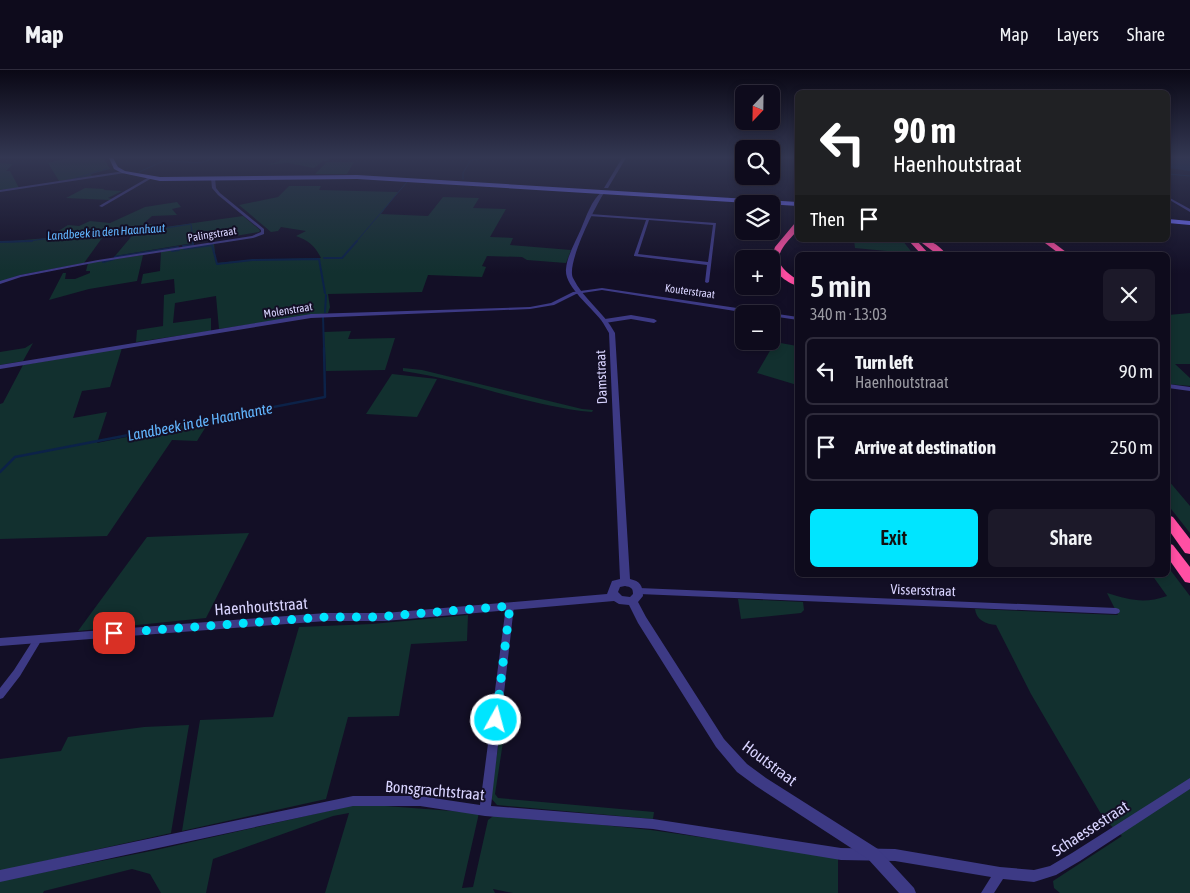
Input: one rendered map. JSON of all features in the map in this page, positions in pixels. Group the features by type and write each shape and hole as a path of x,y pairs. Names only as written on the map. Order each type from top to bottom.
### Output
{"highway":[{"path":"795,228 779,245 774,259 776,268 780,273 795,282"},
{"path":"795,236 785,248 781,257 784,268 795,277"},
{"path":"909,242 917,252"},
{"path":"914,242 923,252"},
{"path":"925,242 934,252"},
{"path":"926,242 940,252"},
{"path":"1048,242 1062,252"},
{"path":"1056,242 1069,252"},
{"path":"1170,523 1190,549"},
{"path":"1170,551 1190,578"}],"main road":[{"path":"697,196 795,203"},
{"path":"1170,221 1190,222"}],"street":[{"path":"101,206 118,196"},
{"name":"Palingstraat","path":"0,283 31,274 126,256 253,237 263,233 263,230 224,196"},
{"name":"Damstraat","path":"597,196 569,268 571,280 605,321 612,333 621,537 625,582"},
{"path":"1170,199 1190,212"},
{"path":"590,215 715,224 707,282"},
{"path":"648,219 636,255 710,264"},
{"name":"Kouterstraat","path":"580,292 602,289 795,318"},
{"name":"Molenstraat","path":"0,367 311,316 530,308 552,304 580,292"},
{"path":"605,321 631,317 654,321"},
{"path":"1170,386 1190,389"},
{"path":"625,582 634,584 636,596 623,601 612,593 613,587 618,583 625,582"},
{"name":"Vissersstraat","path":"636,596 1116,611"},
{"name":"Houtstraat","path":"636,596 642,620 720,743 742,768 760,782 873,854 909,893"},
{"name":"Haenhoutstraat","path":"0,642 326,617 385,617 615,597"},
{"path":"485,811 510,606"},
{"path":"0,695 17,673 38,639"},
{"name":"Schaessestraat","path":"873,854 896,855 1000,873 1034,876 1052,871 1190,783"},
{"name":"Bonsgrachtstraat","path":"0,876 353,801 420,802 485,811 653,824 841,854 873,854"},
{"path":"987,893 1000,873"}],"green space":[{"path":"111,196 108,198 113,199 110,200 66,198"},
{"path":"395,196 381,214 428,216 443,197 479,198 473,208 506,209 490,237 513,238 510,245 571,250 566,263 527,260 522,257 487,256 482,266 486,267 482,277 428,275 422,292 328,294 330,307 328,313 219,329 216,296 175,303 173,323 211,318 211,331 136,342 137,330 163,326 164,295 175,293 174,279 141,284 143,274 160,271 161,251 214,243 216,263 321,258 311,244 296,236 306,231 281,227 278,231 271,232 239,205 278,197"},
{"path":"177,202 181,207 172,209 177,215 152,216 143,224 153,224 151,229 243,216 260,230 259,232 115,256 136,231 105,234 84,263 20,275 0,282 0,242 47,238 68,225 79,226 90,221 110,223 145,207"},
{"path":"854,242 904,242 912,252 897,252 855,248"},
{"path":"143,255 137,281 89,289 49,300 63,273 66,273 65,279 75,279 90,273 90,271 86,271 88,263"},
{"path":"1190,313 1190,364 1175,364 1190,378 1190,386 1170,384 1170,315"},
{"path":"351,331 348,339 395,338 385,370 326,371 324,332"},
{"path":"33,343 23,361 0,365 0,352 25,348"},
{"path":"780,343 795,346 795,384 757,373 770,350 780,350"},
{"path":"122,348 110,387 82,391 73,418 107,412 97,443 210,420 197,441 172,440 107,536 0,539 0,404 3,403 23,365"},
{"path":"403,368 422,370 582,409 593,410 592,412 568,409 521,399 451,380 403,371"},
{"path":"392,374 437,379 417,417 366,414"},
{"path":"1170,482 1190,506 1190,533 1170,508"},
{"path":"249,533 206,618 78,631 147,537"},
{"path":"1170,570 1190,596 1190,893 1060,893 1054,888 1053,881 1122,836 1104,819 1031,694 996,625 982,621 977,616 975,609 1118,615 1107,593 1137,600 1151,600 1167,596 1153,577 1170,577"},
{"path":"738,599 803,602 804,610 801,613 741,619"},
{"path":"468,615 467,641 411,644 399,716 348,717 326,799 182,831 200,720 273,717 299,627 372,624"},
{"path":"189,725 171,833 0,871 0,759 61,751 68,737 144,727"},
{"path":"499,742 503,742 495,794 498,798 654,812 653,819 497,805 490,797"},
{"path":"359,804 479,813 462,888 473,887 488,820 496,814 651,830 838,857 838,893 513,893 493,889 495,893 325,893 349,813 333,816 213,859 206,893 161,893 150,874 132,869 44,891 43,893 0,893 0,881 156,850"}],"waterway":[{"name":"Landbeek in de Haanhante","path":"356,242 395,196"},
{"name":"Landbeek in den Haanhaut","path":"21,241 109,230 107,233 146,231 191,224 193,242"},
{"name":"Landbeek in den Haanhaut","path":"0,242 21,241"},
{"name":"Landbeek in den Haanhaut","path":"6,242 21,241"},
{"name":"Landbeek in den Haanhaut","path":"21,241 32,241"},
{"name":"Landbeek in de Haanhante","path":"324,258 342,258 357,241"},
{"name":"Landbeek in den Haanhaut","path":"183,246 193,245 193,242"},
{"name":"Landbeek in den Haanhaut","path":"184,249 212,245 217,264 252,260 319,259 325,293"},
{"path":"115,257 178,247"},
{"path":"172,251 179,250"},
{"path":"103,262 114,259"},
{"name":"Landbeek in de Haanhante","path":"325,312 326,295"},
{"name":"Landbeek in de Haanhante","path":"323,316 324,349"},
{"name":"Landbeek in de Haanhante","path":"0,472 15,457 325,397 324,348"}],"route":[{"path":"114,633 326,617 375,617 510,606 496,720"}]}
